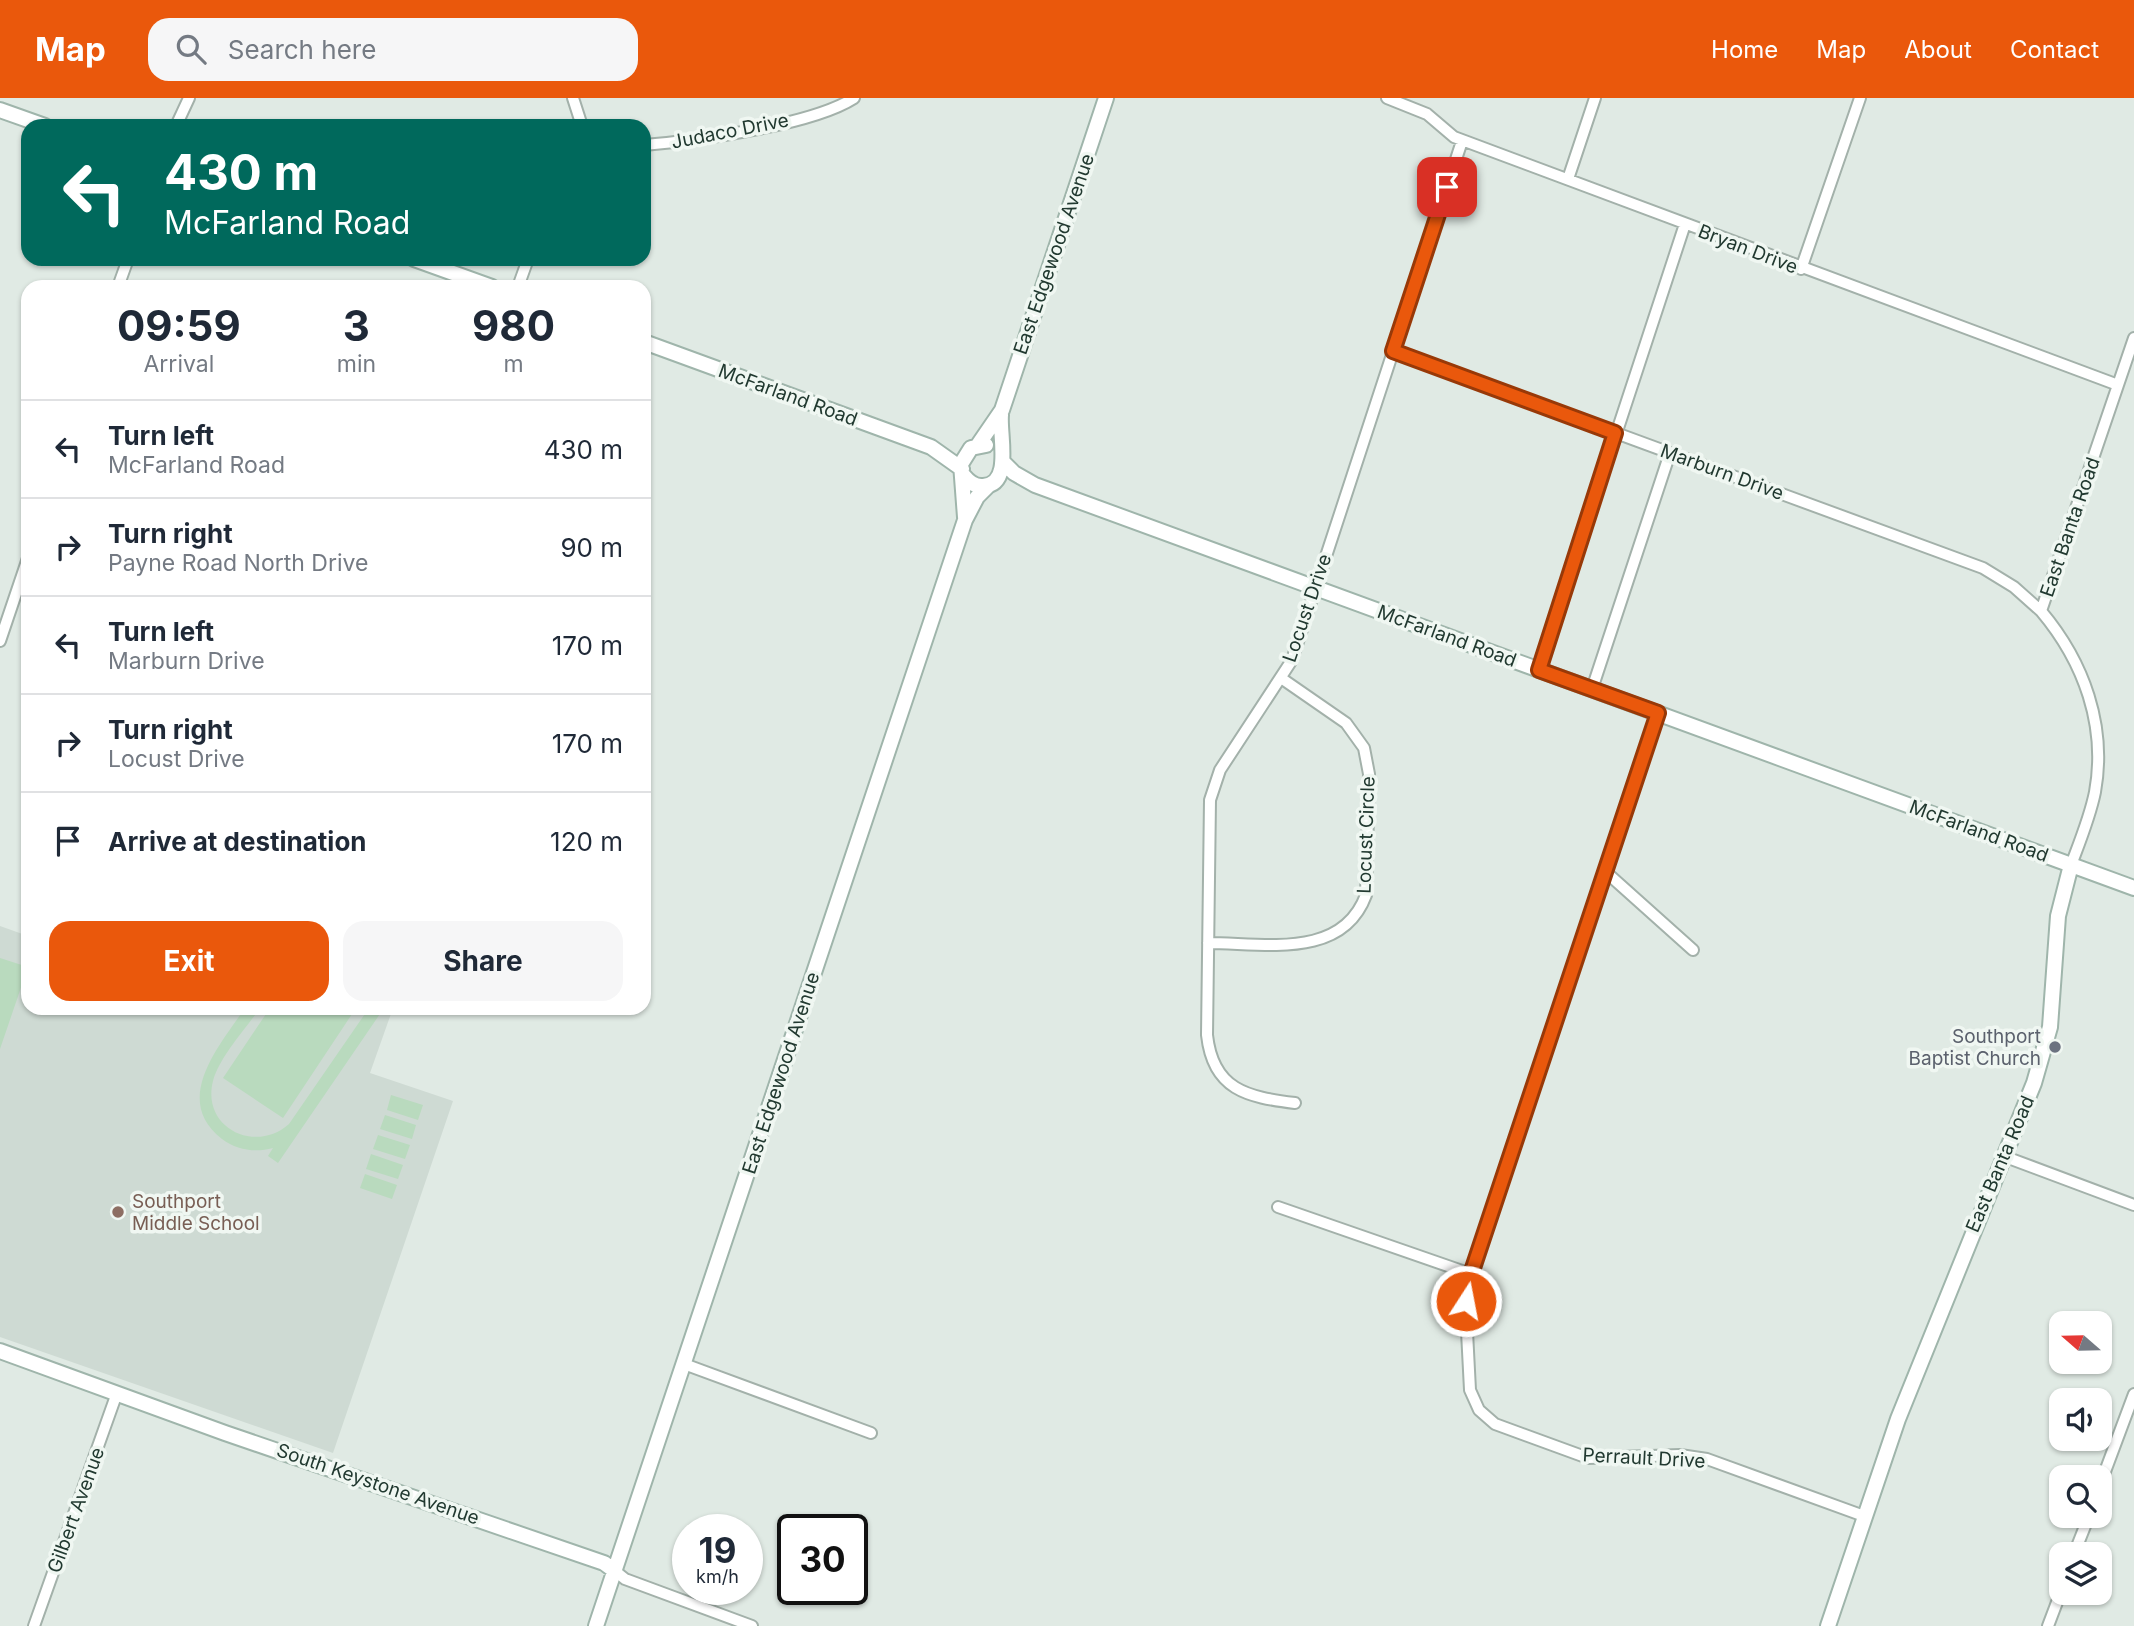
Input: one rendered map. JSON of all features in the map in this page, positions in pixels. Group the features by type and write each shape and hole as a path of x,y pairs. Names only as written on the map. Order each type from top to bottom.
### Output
{"street":[{"path":"179,119 189,98"},
{"path":"573,98 580,119"},
{"name":"Judaco Drive","path":"651,144 686,142 741,131 832,108 854,98"},
{"name":"East Edgewood Avenue","path":"596,1626 965,520 977,497 1002,472 1002,410 1106,98"},
{"name":"Bryan Drive","path":"1387,98 1423,112 1462,141 1569,179 1801,270 2118,385"},
{"path":"1569,179 1595,98"},
{"path":"1801,270 1860,98"},
{"path":"0,110 25,119"},
{"name":"Locust Drive","path":"1295,1103 1243,1093 1225,1079 1215,1065 1207,1035 1208,818 1212,794 1220,770 1281,678 1296,649 1462,141"},
{"path":"1539,670 1685,225"},
{"path":"434,266 472,280"},
{"name":"East Banta Road","path":"1828,1626 1864,1516 1931,1333 2034,1083 2047,1040 2059,916 2071,865 2095,792 2097,731 2091,700 2078,667 2041,611 2134,338"},
{"name":"McFarland Road","path":"651,345 931,447 963,473"},
{"name":"Marburn Drive","path":"1393,351 1983,568 2014,587 2041,611"},
{"name":"East Edgewood Avenue","path":"965,520 964,455 974,447 1002,410"},
{"name":"McFarland Road","path":"931,447 974,447"},
{"path":"974,447 991,447 1002,459"},
{"path":"1592,689 1670,453"},
{"name":"McFarland Road","path":"1002,459 1014,473 1035,485 2134,888"},
{"path":"963,473 972,484 990,485"},
{"name":"McFarland Road","path":"990,485 1035,485"},
{"path":"0,642 21,579"},
{"name":"Locust Circle","path":"1208,943 1321,941 1348,925 1366,895 1369,774 1364,748 1343,720 1281,678"},
{"name":"Perrault Drive","path":"1658,713 1607,873 1471,1274 1466,1312 1470,1390 1479,1410 1495,1424 1562,1451 1593,1458 1680,1455 1712,1460 1864,1516"},
{"path":"1607,873 1693,950"},
{"path":"2003,1156 2134,1205"},
{"path":"1279,1207 1471,1274"},
{"name":"South Keystone Avenue","path":"0,1351 604,1563 625,1579 752,1626"},
{"path":"684,1364 871,1433"},
{"name":"Gilbert Avenue","path":"34,1626 117,1393"},
{"path":"2107,1465 2134,1394"},
{"path":"2048,1626 2056,1605"}],"shaded area":[{"path":"0,926 21,934 21,1015 391,1015 370,1073 453,1101 333,1453 0,1337"}],"green space":[{"path":"0,958 21,965 21,988 0,1049"},
{"path":"240,1015 255,1015 221,1062 213,1081 211,1098 215,1112 223,1123 247,1136 262,1137 276,1133 289,1124 364,1015 379,1015 278,1163 268,1156 273,1148 246,1150 234,1146 222,1139 207,1124 201,1107 200,1090 213,1055"},
{"path":"265,1015 351,1015 283,1118 223,1078"},
{"path":"391,1095 423,1105 418,1120 387,1110"},
{"path":"385,1115 416,1125 412,1139 380,1129"},
{"path":"378,1135 410,1145 405,1159 373,1149"},
{"path":"371,1154 403,1165 398,1179 366,1169"},
{"path":"365,1174 397,1185 392,1199 360,1188"}],"place":[{"name":"Southport Baptist Church","path":"2055,1047"},
{"name":"Southport Middle School","path":"118,1212"}],"route":[{"path":"1447,187 1393,351 1615,433 1539,670 1658,713 1607,873 1471,1274 1466,1301"}]}
